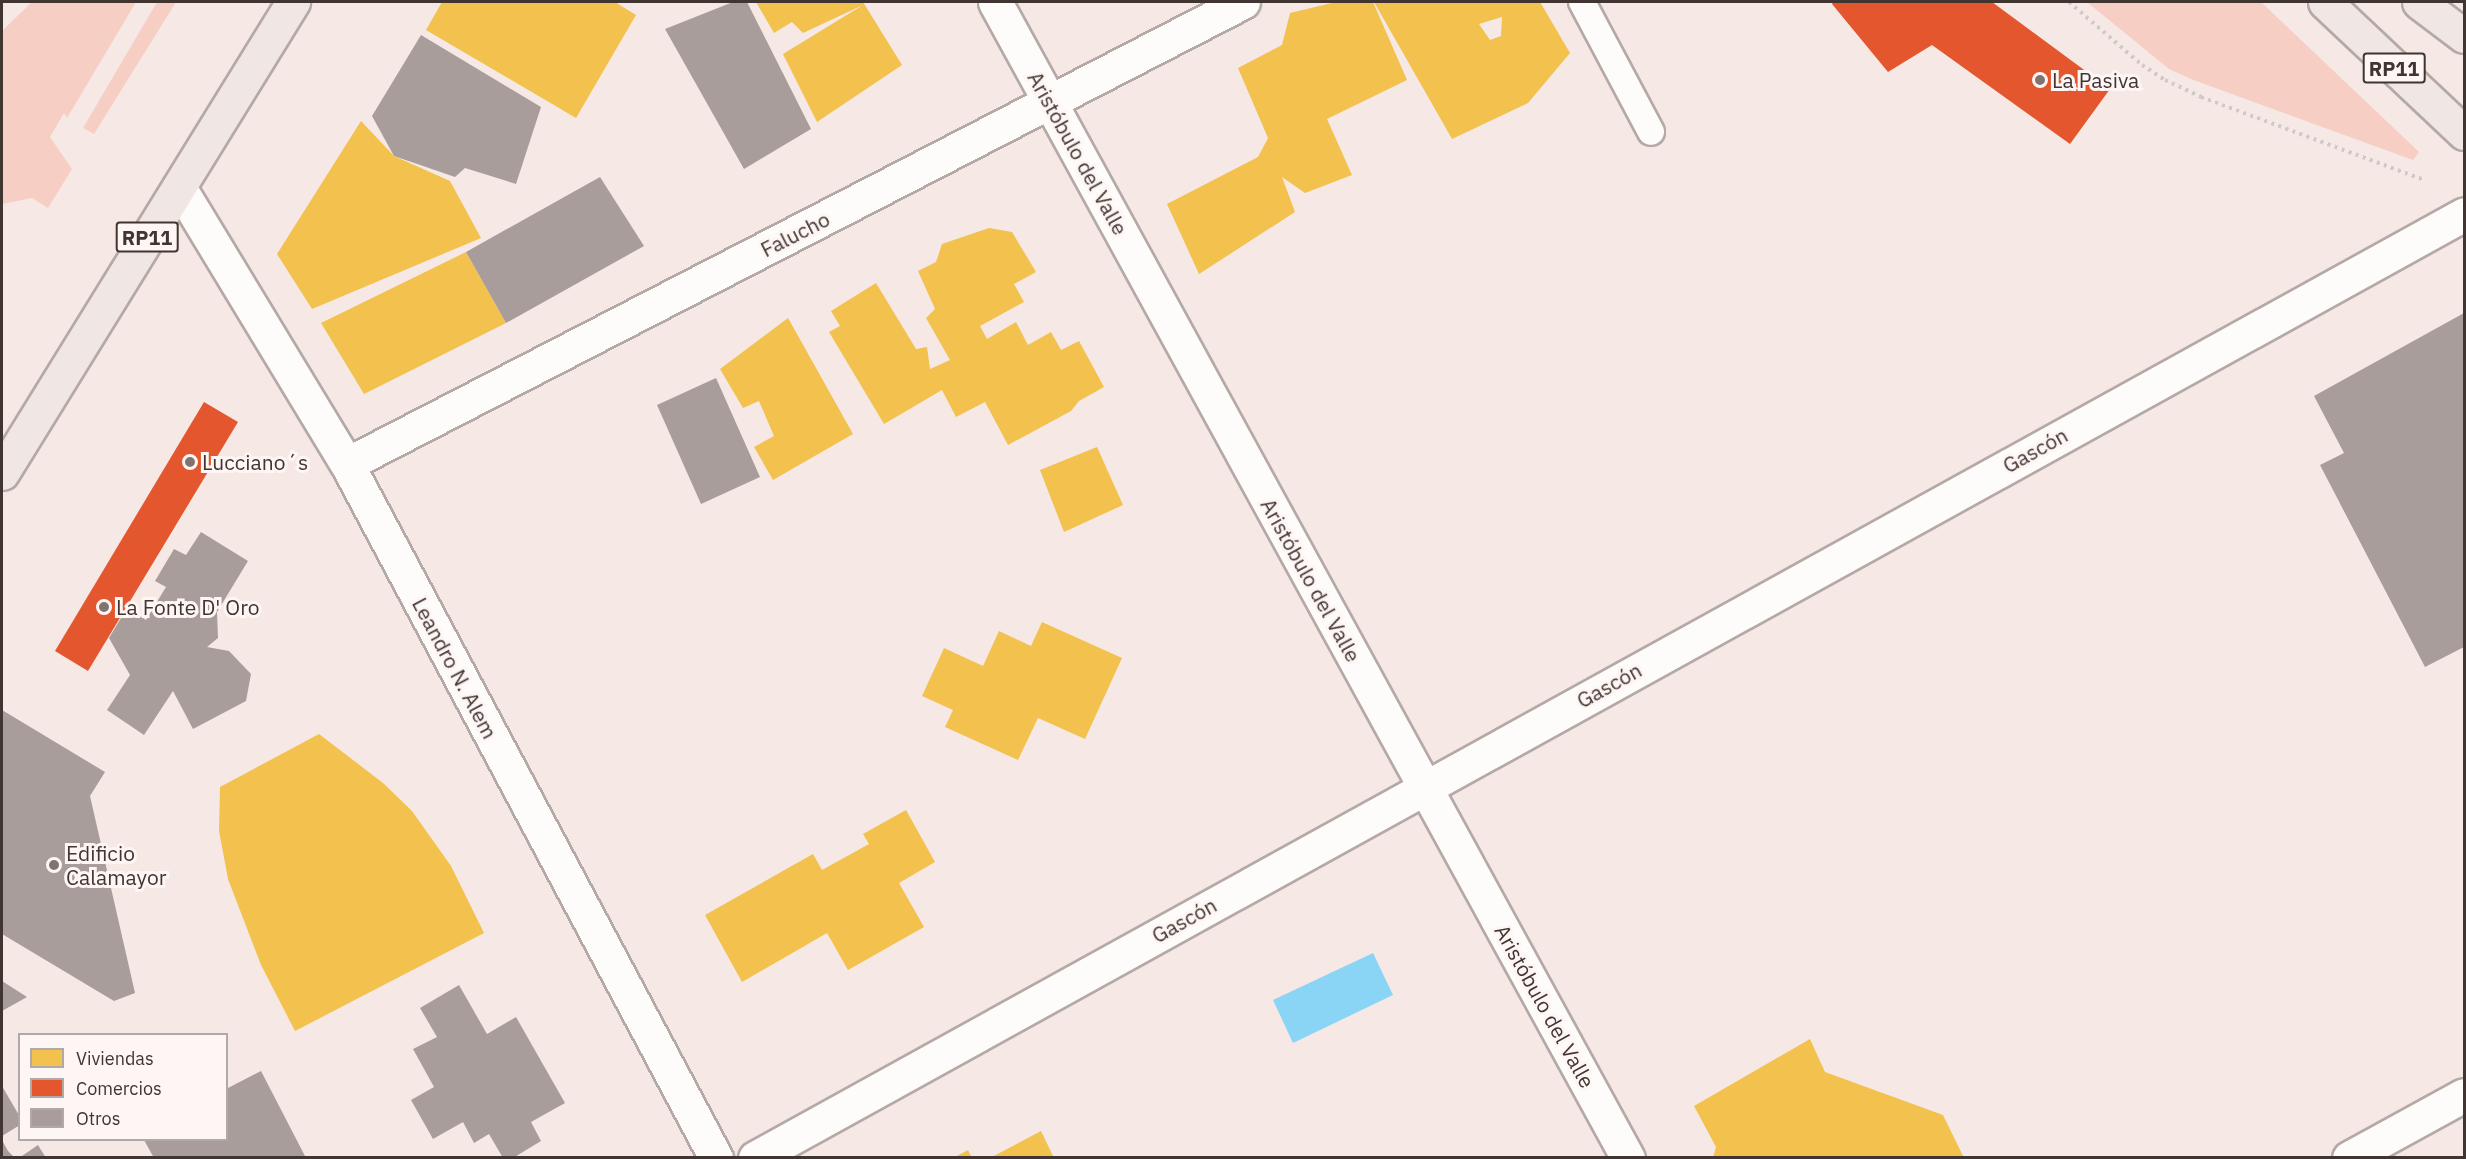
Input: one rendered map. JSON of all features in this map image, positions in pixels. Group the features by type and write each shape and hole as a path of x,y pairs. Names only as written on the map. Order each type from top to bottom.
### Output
{"main road":[{"name":"RP11","path":"2,473 293,2"},
{"name":"RP11","path":"2325,2 2464,133"},
{"path":"2420,2 2464,36"}],"street":[{"name":"Aristóbulo del Valle","path":"995,2 1628,1158"},
{"name":"Falucho","path":"347,464 1243,2"},
{"name":"Leandro N. Alem","path":"179,187 347,464 716,1158"},
{"name":"Gascón","path":"756,1158 1425,786 2464,214"},
{"path":"2349,1158 2464,1095"}],"lane":[{"path":"1582,2 1651,132"}],"path":[{"path":"2069,2 2142,64 2165,80 2201,97 2424,180"}],"shaded area":[{"path":"32,2 136,2 67,118 64,113 50,137 72,169 48,208 32,198 2,204 2,31"},
{"path":"157,2 176,2 94,134 83,128"},
{"path":"2087,2 2261,2 2419,152 2413,160 2191,79 2169,69"}],"water":[{"path":"1373,953 1393,995 1293,1043 1273,1000"}],"building: Viviendas":[{"path":"442,2 615,2 636,15 576,118 426,30"},
{"path":"756,2 863,2 902,65 817,122 783,54 863,5 803,33 792,22 774,33"},
{"path":"1336,2 1373,2 1407,80 1327,119 1352,175 1305,193 1282,177 1295,212 1199,274 1167,204 1258,157 1268,138 1238,68 1282,45 1290,13"},
{"path":"1374,2 1540,2 1570,53 1528,103 1452,139","holes":["1502,17 1501,36 1490,40 1479,24"]},
{"path":"361,121 394,156 450,181 481,238 312,309 277,254"},
{"path":"989,228 1012,232 1036,272 1014,284 1024,302 980,326 987,339 1016,322 1028,345 1051,332 1061,350 1079,341 1104,387 1079,401 1071,411 1008,445 985,402 956,417 942,390 884,424 829,332 840,326 831,311 876,283 916,349 927,347 930,369 950,360 926,318 935,309 918,271 936,262 942,244"},
{"path":"466,252 506,323 364,394 321,323"},
{"path":"788,318 853,434 773,480 754,447 774,436 759,401 743,408 720,369"},
{"path":"1097,447 1123,505 1064,532 1040,470"},
{"path":"1042,622 1122,658 1085,739 1038,718 1018,760 945,727 953,710 922,696 944,648 983,666 999,631 1031,646"},
{"path":"319,734 383,783 412,811 451,866 484,933 295,1031 261,965 228,879 219,831 220,787"},
{"path":"906,810 935,862 899,883 924,927 848,970 827,933 742,982 705,915 813,854 822,870 869,844 863,834"},
{"path":"1810,1039 1825,1072 1943,1115 1964,1158 1713,1158 1716,1147 1694,1106"},
{"path":"1041,1131 1054,1158 990,1158"},
{"path":"968,1150 972,1158 953,1158"}],"building: Comercios":[{"name":"La Pasiva","path":"1833,2 1992,2 2110,89 2070,144 1932,45 1888,72 1832,4"},
{"path":"204,402 238,422 88,671 55,651"}],"building: Otros":[{"path":"733,2 747,2 811,129 744,169 665,29"},
{"path":"421,35 541,107 516,184 465,168 455,177 394,156 372,116"},
{"path":"600,177 644,246 506,323 466,252"},
{"path":"2464,313 2464,647 2425,667 2320,465 2344,453 2314,396"},
{"path":"716,378 760,477 701,504 657,405"},
{"path":"201,532 248,561 217,612 218,638 207,647 229,651 251,674 246,701 193,729 173,691 144,735 107,710 130,675 109,638 127,608 146,620 166,587 155,581 174,549 186,555"},
{"name":"Edificio Calamayor","path":"2,710 105,772 90,796 135,993 114,1001 2,934"},
{"path":"2,981 27,997 2,1011"},
{"path":"459,985 487,1034 516,1017 565,1103 531,1122 541,1141 513,1158 503,1158 489,1134 474,1143 463,1122 433,1139 411,1100 434,1087 413,1049 437,1037 420,1008"},
{"path":"261,1071 306,1158 154,1158 145,1141 228,1141 228,1088"},
{"path":"2,1086 18,1114 18,1126 2,1136"},
{"path":"2,1140 8,1151 15,1158 2,1158"},
{"path":"38,1145 46,1158 19,1158"}],"place":[{"name":"La Pasiva","path":"2040,80"},
{"name":"Lucciano´s","path":"190,462"},
{"name":"La Fonte D' Oro","path":"104,607"},
{"name":"Edificio Calamayor","path":"54,865"}]}
